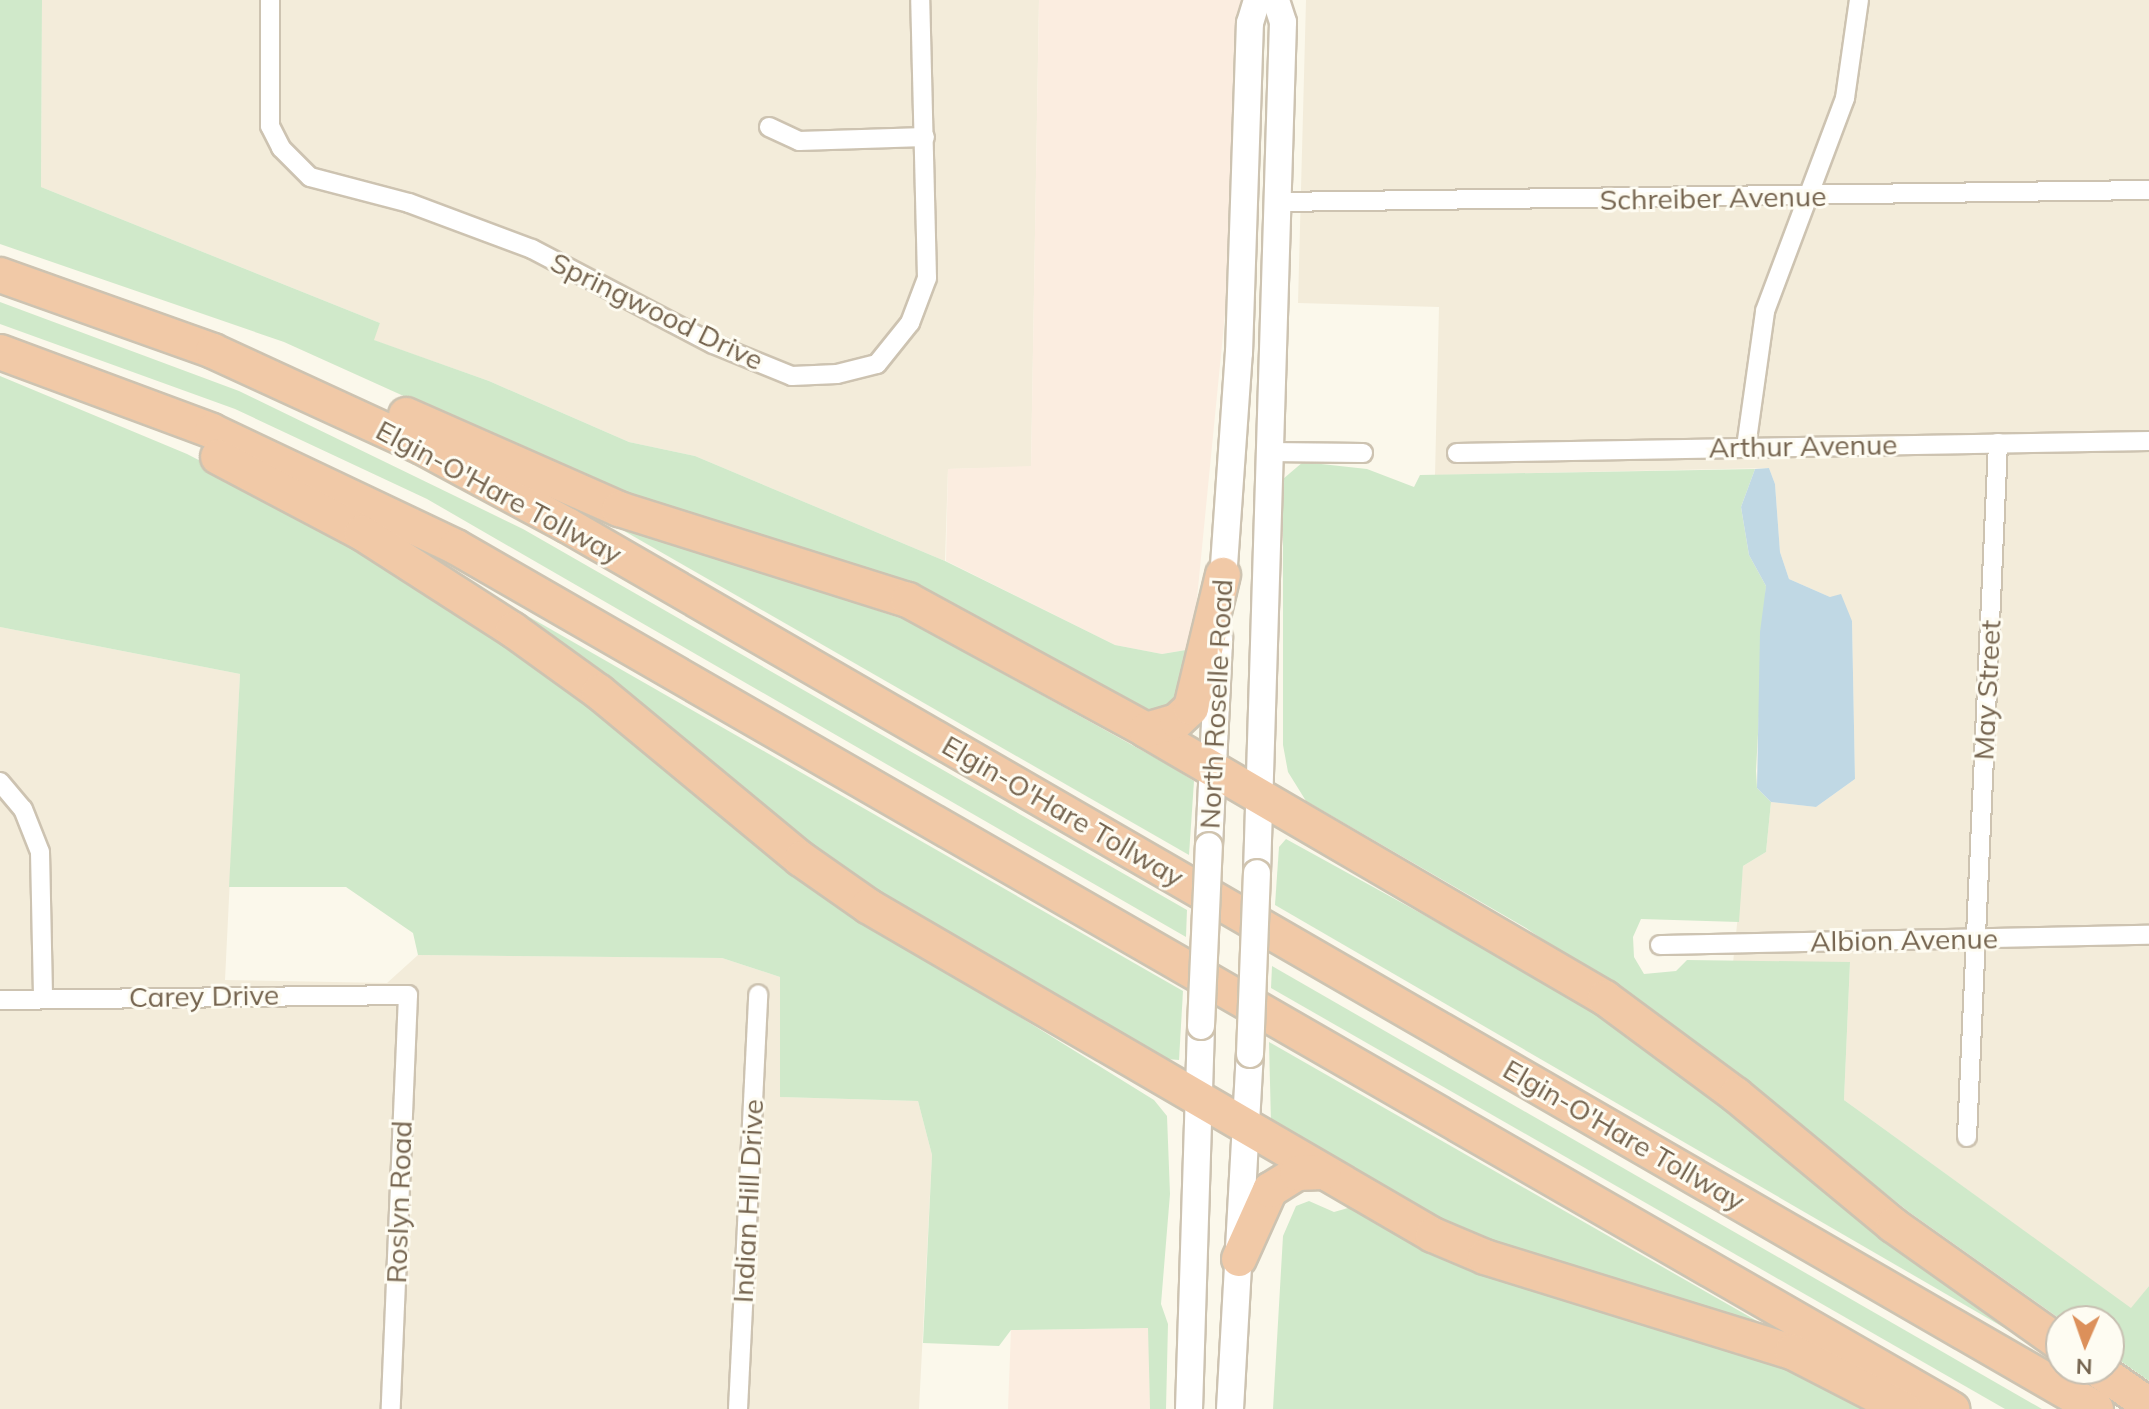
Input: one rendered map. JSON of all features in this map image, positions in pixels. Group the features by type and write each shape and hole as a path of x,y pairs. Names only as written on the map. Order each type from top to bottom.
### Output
{"highway":[{"name":"Elgin-O'Hare Tollway","path":"0,275 213,351 422,447 567,525 2096,1409"},
{"path":"213,351 279,359 576,493 908,600 1146,730 1605,998 1736,1095 1893,1225 2045,1333"},
{"path":"0,352 120,394 308,473 456,547 1952,1409"},
{"path":"120,394 186,441 436,577 599,692 801,859 868,906 1198,1102 1433,1235 1485,1257 1792,1352 1903,1409"},
{"path":"1146,730 1177,721 1191,708 1223,575"},
{"path":"1239,1259 1270,1190 1297,1173 1324,1172"},
{"path":"2120,1385 2149,1405"}],"main road":[{"name":"North Roselle Road","path":"1189,1409 1212,771 1240,338 1250,23 1257,0"},
{"name":"North Roselle Road","path":"1230,1409 1257,873 1283,22 1276,0"}],"street":[{"name":"Springwood Drive","path":"270,0 270,126 281,148 310,177 447,216 532,249 713,344 792,376 837,374 877,364 910,323 927,278 920,0"},
{"path":"1746,447 1765,311 1845,98 1859,0"},
{"path":"769,127 799,141 925,137"},
{"name":"Schreiber Avenue","path":"1277,202 2149,190"},
{"name":"Arthur Avenue","path":"1457,453 2149,441"},
{"name":"May Street","path":"1967,1137 1998,443"},
{"path":"1269,452 1363,453"},
{"path":"0,782 23,809 40,852 43,999"},
{"name":"Albion Avenue","path":"1660,945 2149,935"},
{"name":"Indian Hill Drive","path":"738,1409 758,994"},
{"name":"Carey Drive","path":"0,1000 408,995"},
{"name":"Roslyn Road","path":"391,1409 408,995"}],"shaded area":[{"path":"42,0 1039,0 1031,467 948,469 945,561 695,456 629,442 489,381 373,340 380,323 41,187"},
{"path":"1039,0 1256,0 1192,649 1162,654 1115,645 946,561 948,469 1031,466"},
{"path":"1306,0 2149,0 2149,1286 2131,1309 1844,1100 1850,963 1733,963 1743,866 1766,852 1771,802 1816,807 1855,779 1852,621 1830,597 1789,579 1780,552 1775,484 1769,468 1435,475 1439,307 1298,303"},
{"path":"0,627 240,674 225,980 387,983 418,955 722,958 780,977 780,1097 918,1101 932,1155 919,1409 0,1409"},
{"path":"1149,1328 1150,1409 1008,1409 1011,1330"}],"green space":[{"path":"0,0 42,0 41,187 380,323 374,340 489,381 629,442 695,456 945,561 1115,645 1162,654 1192,649 1179,703 1159,713 1146,710 1108,694 923,590 798,547 658,511 284,342 0,244"},
{"path":"0,302 239,391 523,529 1187,910 1186,937 427,499 235,409 0,324"},
{"path":"0,376 187,454 311,518 524,651 852,913 1154,1100 1167,1116 1170,1194 1161,1304 1168,1324 1166,1409 1150,1409 1148,1328 1011,1330 999,1346 923,1343 932,1155 918,1101 780,1097 780,977 722,958 418,955 413,933 346,887 229,887 240,674 0,627"},
{"path":"1303,462 1367,469 1414,487 1420,475 1755,469 1741,507 1749,555 1766,586 1756,771 1757,788 1771,802 1766,852 1743,866 1739,922 1641,919 1633,937 1634,957 1644,974 1676,971 1687,960 1850,962 1844,1100 2131,1308 2149,1286 2149,1381 2125,1364 2125,1305 2045,1305 2045,1308 1909,1212 1801,1126 1796,1131 1671,1028 1526,928 1306,801 1288,772 1283,745 1283,479"},
{"path":"605,520 906,620 1170,766 1194,781 1189,855"},
{"path":"435,563 1183,991 1179,1060 1167,1059 876,897"},
{"path":"1286,839 1631,1029 2045,1351 1275,905 1279,847"},
{"path":"1272,966 2042,1409 2005,1409 1271,988"},
{"path":"1269,1042 1764,1325 1762,1330 1458,1232 1271,1123"},
{"path":"1309,1201 1334,1212 1355,1206 1771,1360 1871,1409 1273,1409 1283,1236 1296,1206"}],"water":[{"path":"1769,468 1775,484 1780,552 1789,579 1830,597 1841,594 1852,621 1855,779 1816,807 1771,802 1757,788 1760,632 1766,586 1749,555 1741,507 1755,469"}]}
